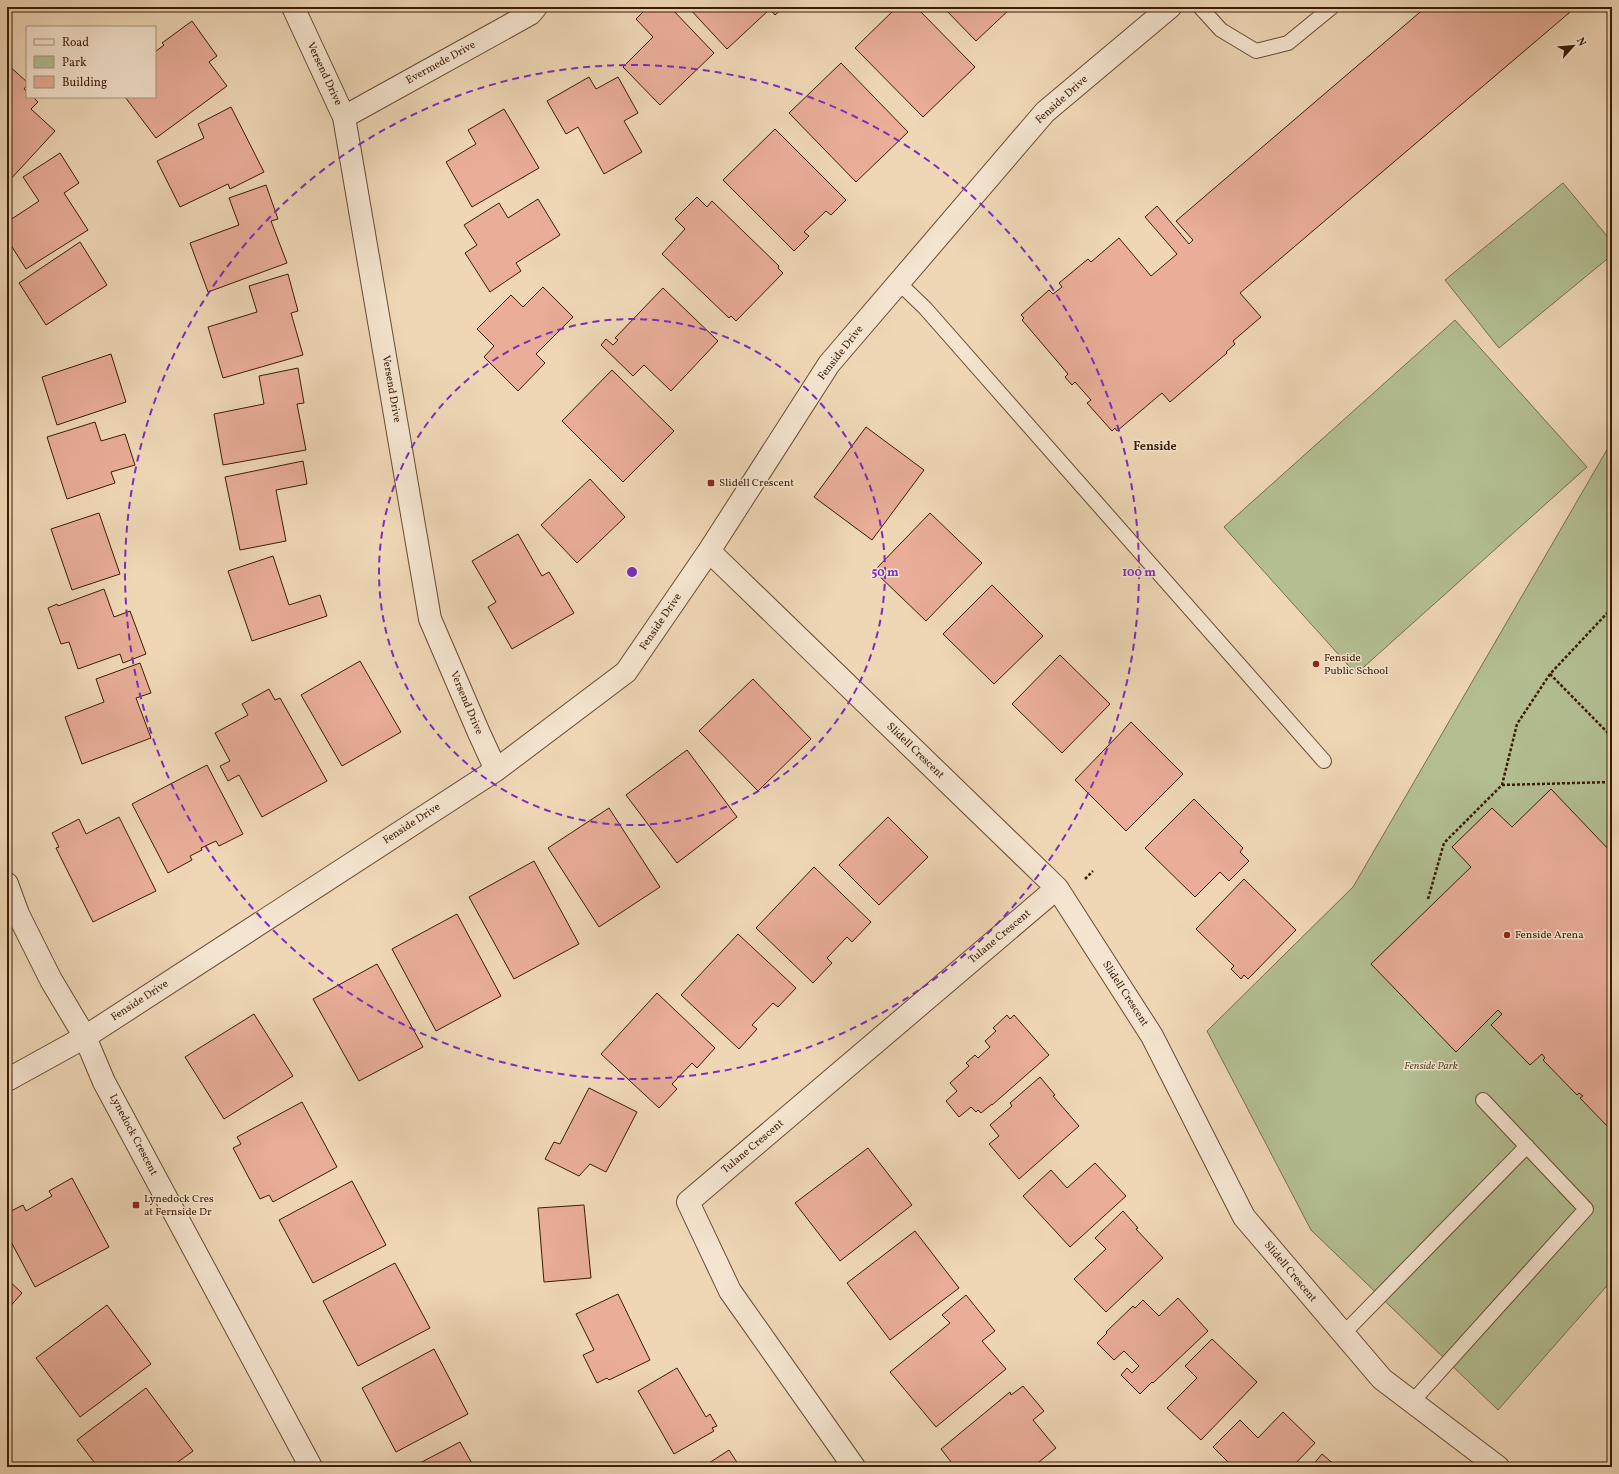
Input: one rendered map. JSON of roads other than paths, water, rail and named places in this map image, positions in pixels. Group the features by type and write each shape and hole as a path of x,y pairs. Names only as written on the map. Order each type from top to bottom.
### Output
{"street":[{"name":"Versend Drive","path":"293,7 344,118 430,619 496,770"},
{"name":"Evermede Drive","path":"344,118 530,14 536,7"},
{"name":"Fenside Drive","path":"7,1080 85,1037 496,770 626,672 709,551 829,364 1045,112 1170,7"},
{"name":"Slidell Crescent","path":"709,551 1057,888 1152,1036 1244,1217 1382,1379 1498,1467"},
{"name":"Lynedock Crescent","path":"7,884 18,914 52,980 85,1037 104,1082 311,1467"},
{"name":"Tulane Crescent","path":"854,1467 730,1291 688,1202 1057,888"}],"lane":[{"path":"1200,7 1221,30 1256,51 1288,42 1332,7"},
{"path":"899,283 925,308 1324,761"},
{"path":"1412,1402 1586,1209 1483,1100"},
{"path":"1343,1334 1527,1146"}],"place":[{"name":"Slidell Crescent","path":"711,483"},
{"name":"Fenside Public School","path":"1316,664"},
{"name":"Fenside Arena","path":"1507,935"},
{"name":"Lynedock Cres at Fernside Dr","path":"136,1205"}],"district":[{"name":"Fenside","path":"1155,447"}],"park label":[{"name":"Fenside Park","path":"1431,1066"}]}
